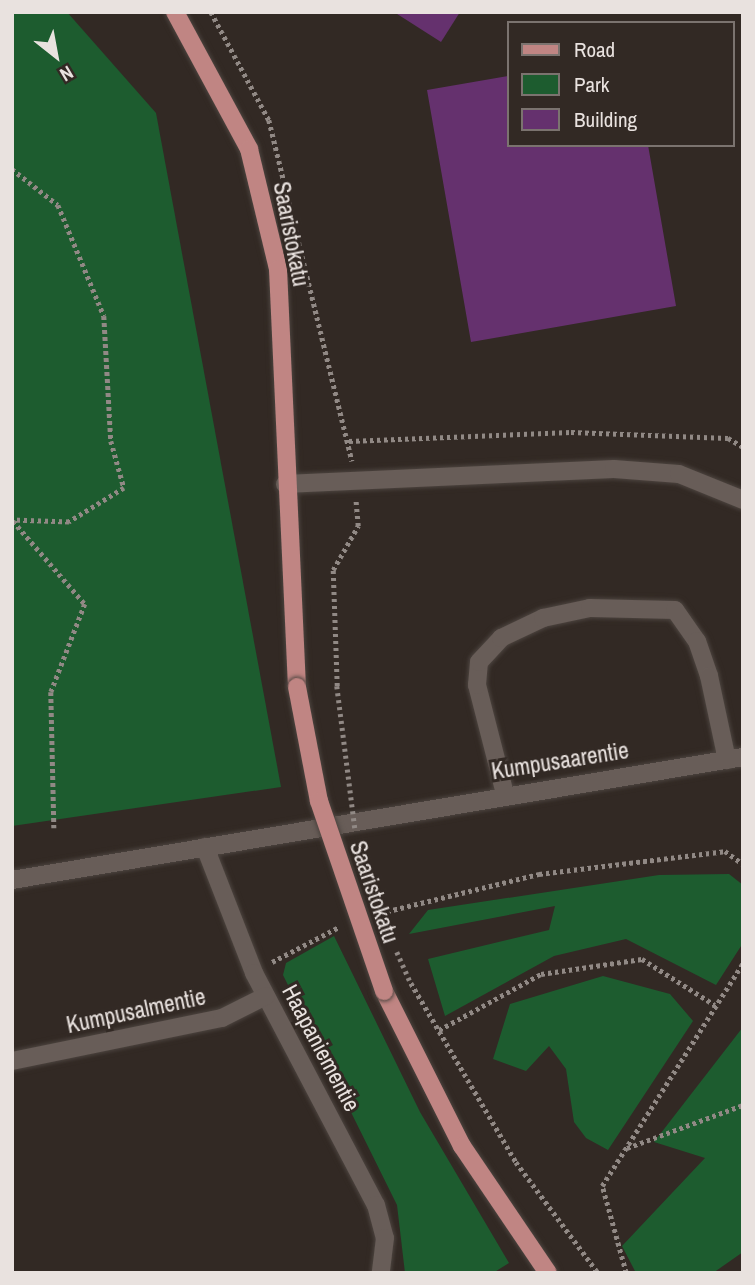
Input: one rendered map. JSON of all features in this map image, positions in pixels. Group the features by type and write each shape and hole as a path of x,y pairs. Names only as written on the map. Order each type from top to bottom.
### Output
{"main road":[{"name":"Saaristokatu","path":"175,12 249,149 278,268 285,484 297,687 319,802 384,991 462,1146 548,1273"}],"street":[{"path":"285,484 614,468 679,474 743,500"},
{"path":"505,794 477,685 479,662 501,638 543,618 590,608 675,610 697,641 735,759"},
{"name":"Kumpusaarentie","path":"205,847 505,794 735,759"},
{"path":"12,880 205,847"},
{"name":"Haapaniementie","path":"205,847 254,973 376,1205 385,1238 381,1273"},
{"name":"Kumpusalmentie","path":"12,1061 222,1018 266,996"}],"path":[{"path":"211,12 269,120 349,441 358,526 333,569 337,686 358,842"},
{"path":"12,169 58,205 104,316 111,441 124,488 69,522 12,520"},
{"path":"349,441 571,432 727,438 743,447"},
{"path":"12,520 85,604 51,692 54,828"},
{"path":"375,914 539,874 725,851 743,864"},
{"path":"376,903 386,926"},
{"path":"254,973 313,936 350,923"},
{"path":"391,937 411,983 516,1162 598,1273"},
{"path":"439,1030 541,974 642,959 715,1005"},
{"path":"626,1273 602,1186 743,963"},
{"path":"626,1148 743,1105"}],"green space":[{"path":"12,12 67,12 156,113 281,787 12,826"},
{"path":"729,874 743,885 743,943 716,985 626,939 554,956 445,1016 428,959 549,930 555,906 409,934 428,910 659,875"},
{"path":"334,936 420,1112 509,1263 493,1273 405,1273 397,1205 283,975 286,963"},
{"path":"603,976 670,994 693,1021 608,1150 586,1138 574,1122 566,1069 549,1046 526,1071 493,1059 510,1004"},
{"path":"743,1027 743,1252 713,1273 636,1273 622,1246 705,1158 654,1142"}],"building":[{"path":"394,12 460,12 441,42"},
{"path":"506,76 506,147 648,147 676,306 471,342 427,90"}]}
